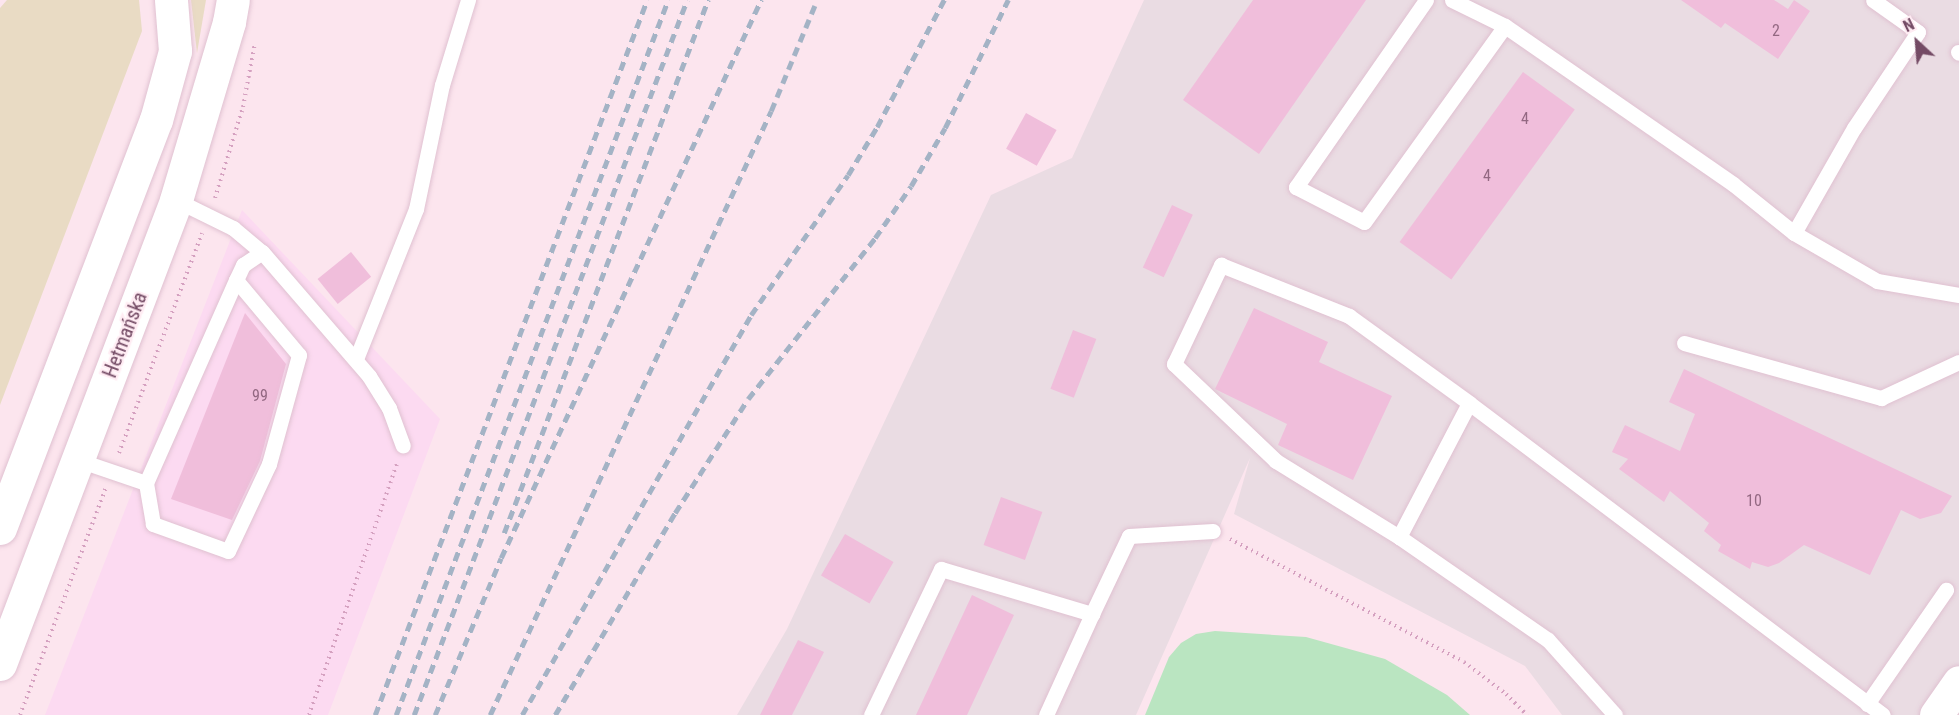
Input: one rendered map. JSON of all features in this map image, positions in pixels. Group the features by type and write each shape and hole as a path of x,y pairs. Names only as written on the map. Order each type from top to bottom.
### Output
{"main road":[{"path":"0,528 156,120 175,51 171,0"},
{"name":"Hetmańska","path":"0,664 176,200 230,22 233,0"},
{"path":"156,120 157,168 163,184 176,200"},
{"path":"1936,715 1959,682"}],"lane":[{"path":"356,359 416,209 442,85 468,0"},
{"path":"1426,0 1296,187 1364,222 1505,26"},
{"path":"1452,0 1505,26 1733,184 1794,233 1877,281 1959,295"},
{"path":"1794,233 1854,128 1918,32 1873,0"},
{"path":"176,200 233,228 262,252 356,359 389,408 403,447"},
{"path":"236,280 299,355 269,464 228,551 153,524 147,483 236,280 243,265 262,252"},
{"path":"1615,715 1548,640 1399,537 1276,461 1174,364 1221,265 1349,316 1469,403 1883,715"},
{"path":"1684,343 1881,398 1959,362"},
{"path":"1399,537 1469,403"},
{"path":"78,460 147,483"},
{"path":"1046,715 1129,536 1214,531"},
{"path":"871,715 941,569 1092,614"},
{"path":"1867,704 1946,590"}],"path":[{"path":"20,715 208,216 240,117 256,40"},
{"path":"309,715 403,447"},
{"path":"1214,531 1464,662 1506,694 1527,715"}],"shaded area":[{"path":"7,0 139,0 142,31 0,405 0,8"},
{"path":"191,0 206,0 197,53"},
{"path":"1144,0 1959,0 1959,715 1562,715 1525,666 1234,514 1250,458 1136,715 737,715 787,629 991,195 1072,158"},
{"path":"242,210 440,419 328,715 45,715"},
{"path":"1215,631 1306,637 1385,659 1447,695 1470,715 1145,715 1169,657 1181,643 1196,634"}],"building":[{"path":"1253,0 1366,0 1259,154 1183,100"},
{"path":"1681,0 1774,0 1788,9 1794,0 1810,11 1778,59 1725,23 1721,28"},
{"path":"1523,72 1575,110 1451,280 1400,242"},
{"path":"1026,113 1057,130 1037,166 1006,149"},
{"path":"1172,205 1193,215 1164,277 1143,268"},
{"path":"351,252 371,277 338,304 318,279"},
{"path":"1254,308 1328,342 1319,362 1392,396 1353,480 1278,445 1287,424 1215,389"},
{"path":"245,313 286,364 260,461 232,520 171,499"},
{"path":"1073,330 1096,339 1074,398 1050,389"},
{"path":"1684,369 1952,496 1941,513 1920,519 1901,510 1870,575 1804,545 1779,563 1768,567 1752,562 1750,569 1718,551 1721,545 1704,531 1709,523 1670,491 1664,502 1619,469 1628,459 1612,452 1625,425 1680,451 1695,414 1669,402"},
{"path":"1001,497 1042,512 1025,560 984,545"},
{"path":"845,534 893,562 869,604 821,576"},
{"path":"972,595 1014,615 967,715 916,715"},
{"path":"798,640 824,652 792,715 760,715"}],"railway":[{"path":"375,715 647,0"},
{"path":"396,715 668,0"},
{"path":"414,715 687,0"},
{"path":"504,533 708,0"},
{"path":"435,715 501,558 761,0"},
{"path":"490,715 771,111 817,0"},
{"path":"522,715 751,315 848,175 877,127 944,0"},
{"path":"555,715 675,513 748,399 875,238 911,186 945,128 1008,0"}]}
